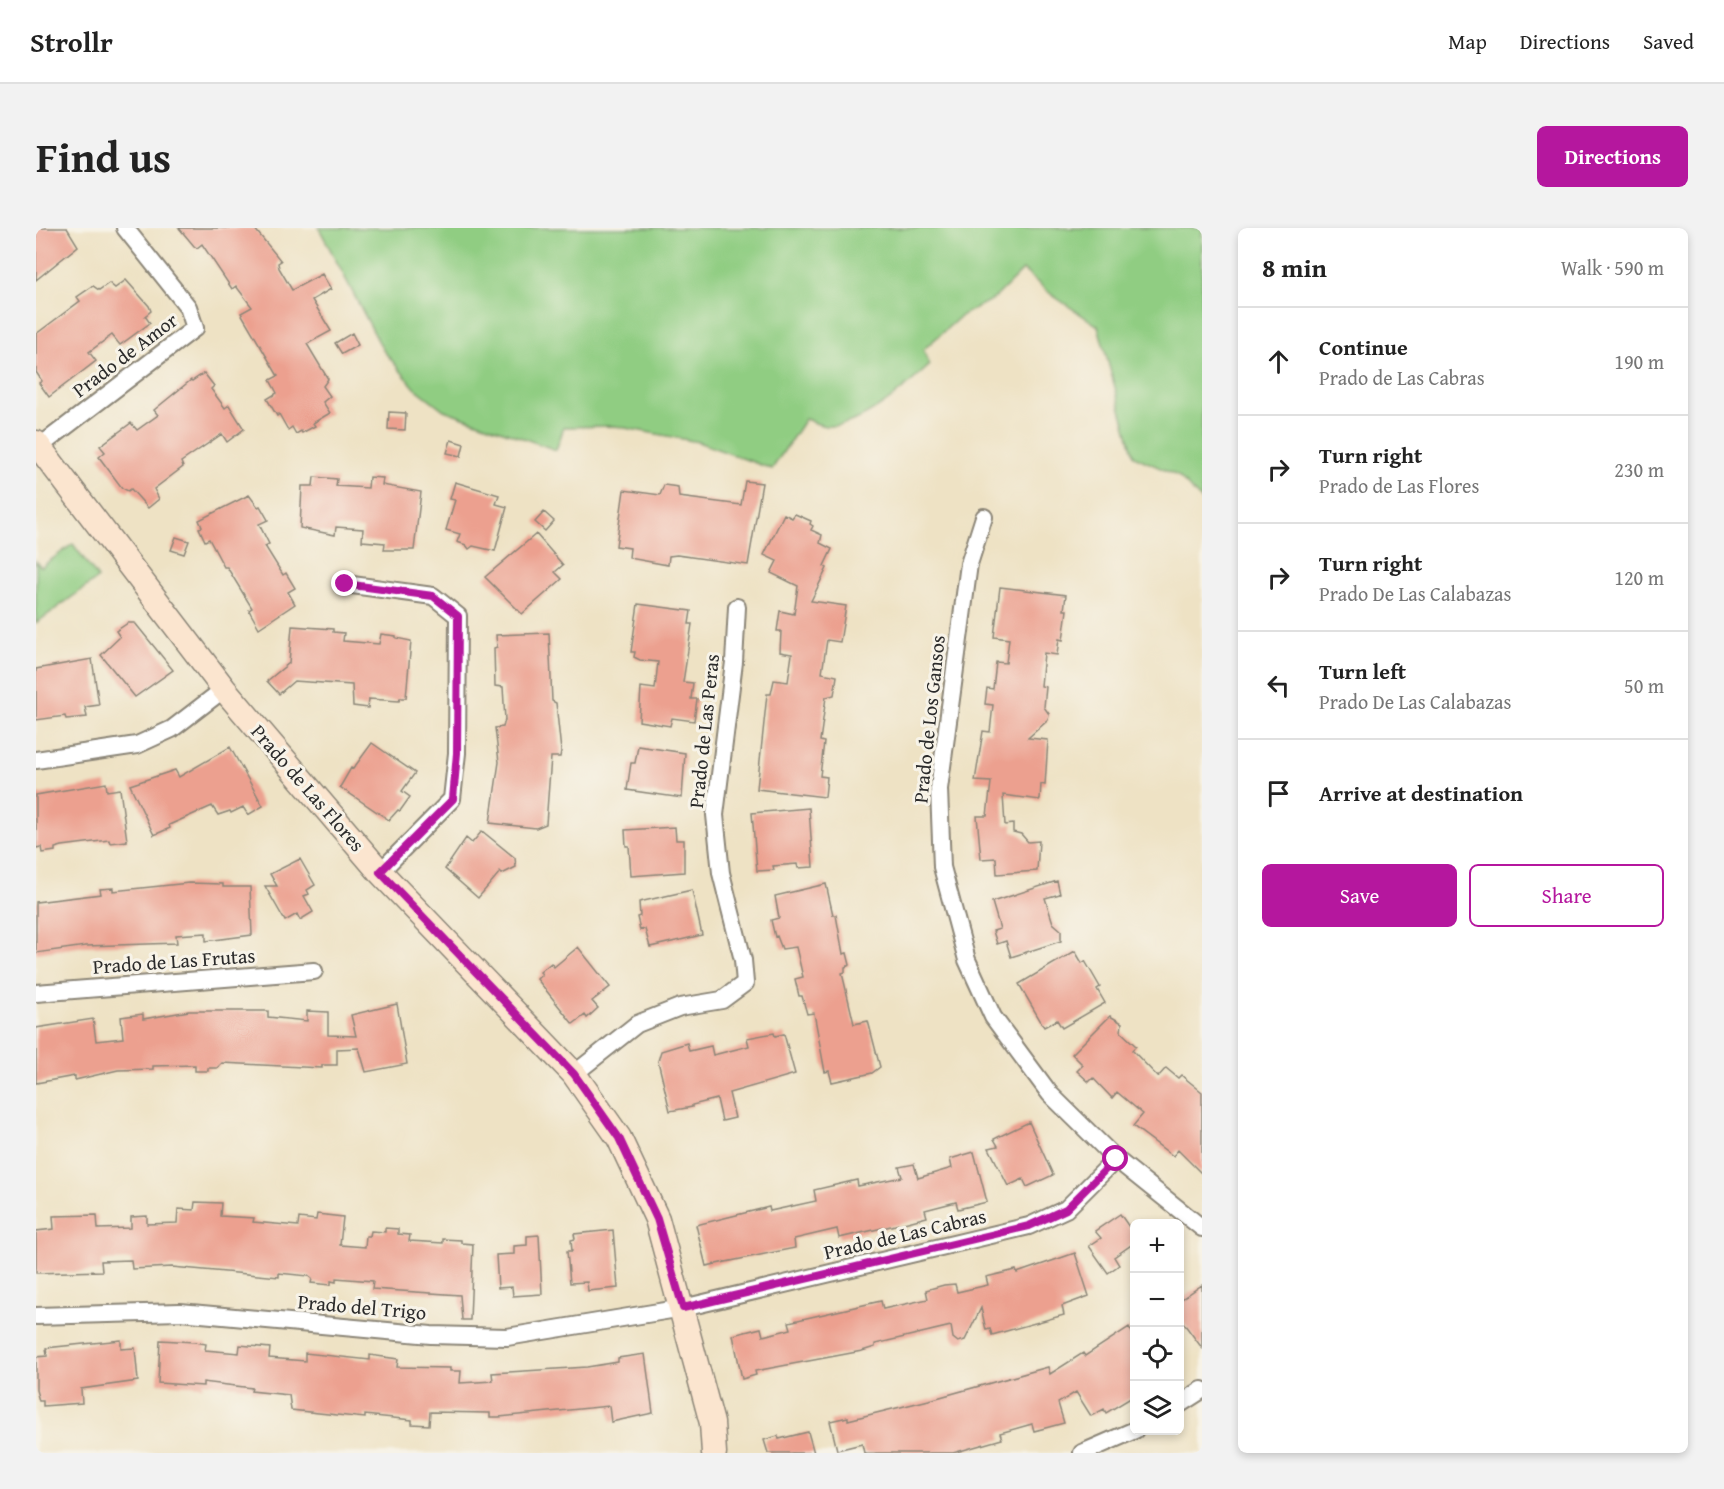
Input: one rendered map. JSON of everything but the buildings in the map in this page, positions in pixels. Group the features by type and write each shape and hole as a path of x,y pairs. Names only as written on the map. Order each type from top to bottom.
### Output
{"street":[{"name":"Prado de Amor","path":"38,445 195,328 188,307 124,228"},
{"name":"Prado de Las Flores","path":"38,445 224,689 380,872 574,1074 619,1138 657,1219 683,1308 712,1423 714,1453"},
{"name":"Prado de Los Gansos","path":"984,517 969,564 939,789 942,867 967,960 993,1017 1050,1094 1116,1159 1202,1228"},
{"path":"345,584 433,596 458,616 457,753 453,799 380,872"},
{"name":"Prado de Las Peras","path":"574,1074 637,1024 680,1007 722,1000 745,983 743,960 721,873 715,815 734,662 737,607"},
{"path":"36,760 137,745 172,729 224,689"},
{"name":"Prado de Las Frutas","path":"36,993 314,971"},
{"name":"Prado de Las Cabras","path":"683,1308 1029,1226 1066,1209 1116,1159"},
{"name":"Prado del Trigo","path":"36,1316 180,1312 431,1335 507,1337 683,1308"},
{"path":"1184,1401 1202,1390"},
{"path":"1082,1453 1130,1433"}],"green space":[{"path":"319,228 1202,228 1202,501 1178,476 1134,456 1098,326 1052,295 1023,270 995,298 962,315 923,350 930,365 883,404 869,413 840,425 824,426 805,419 772,469 698,442 615,426 564,427 556,450 444,410 415,388 383,350"},
{"path":"73,544 98,578 36,623 36,561 41,567"}],"route":[{"path":"345,584 433,596 458,616 457,753 453,799 380,872 574,1074 619,1138 657,1219 683,1308 1029,1226 1066,1209 1116,1159"}]}
